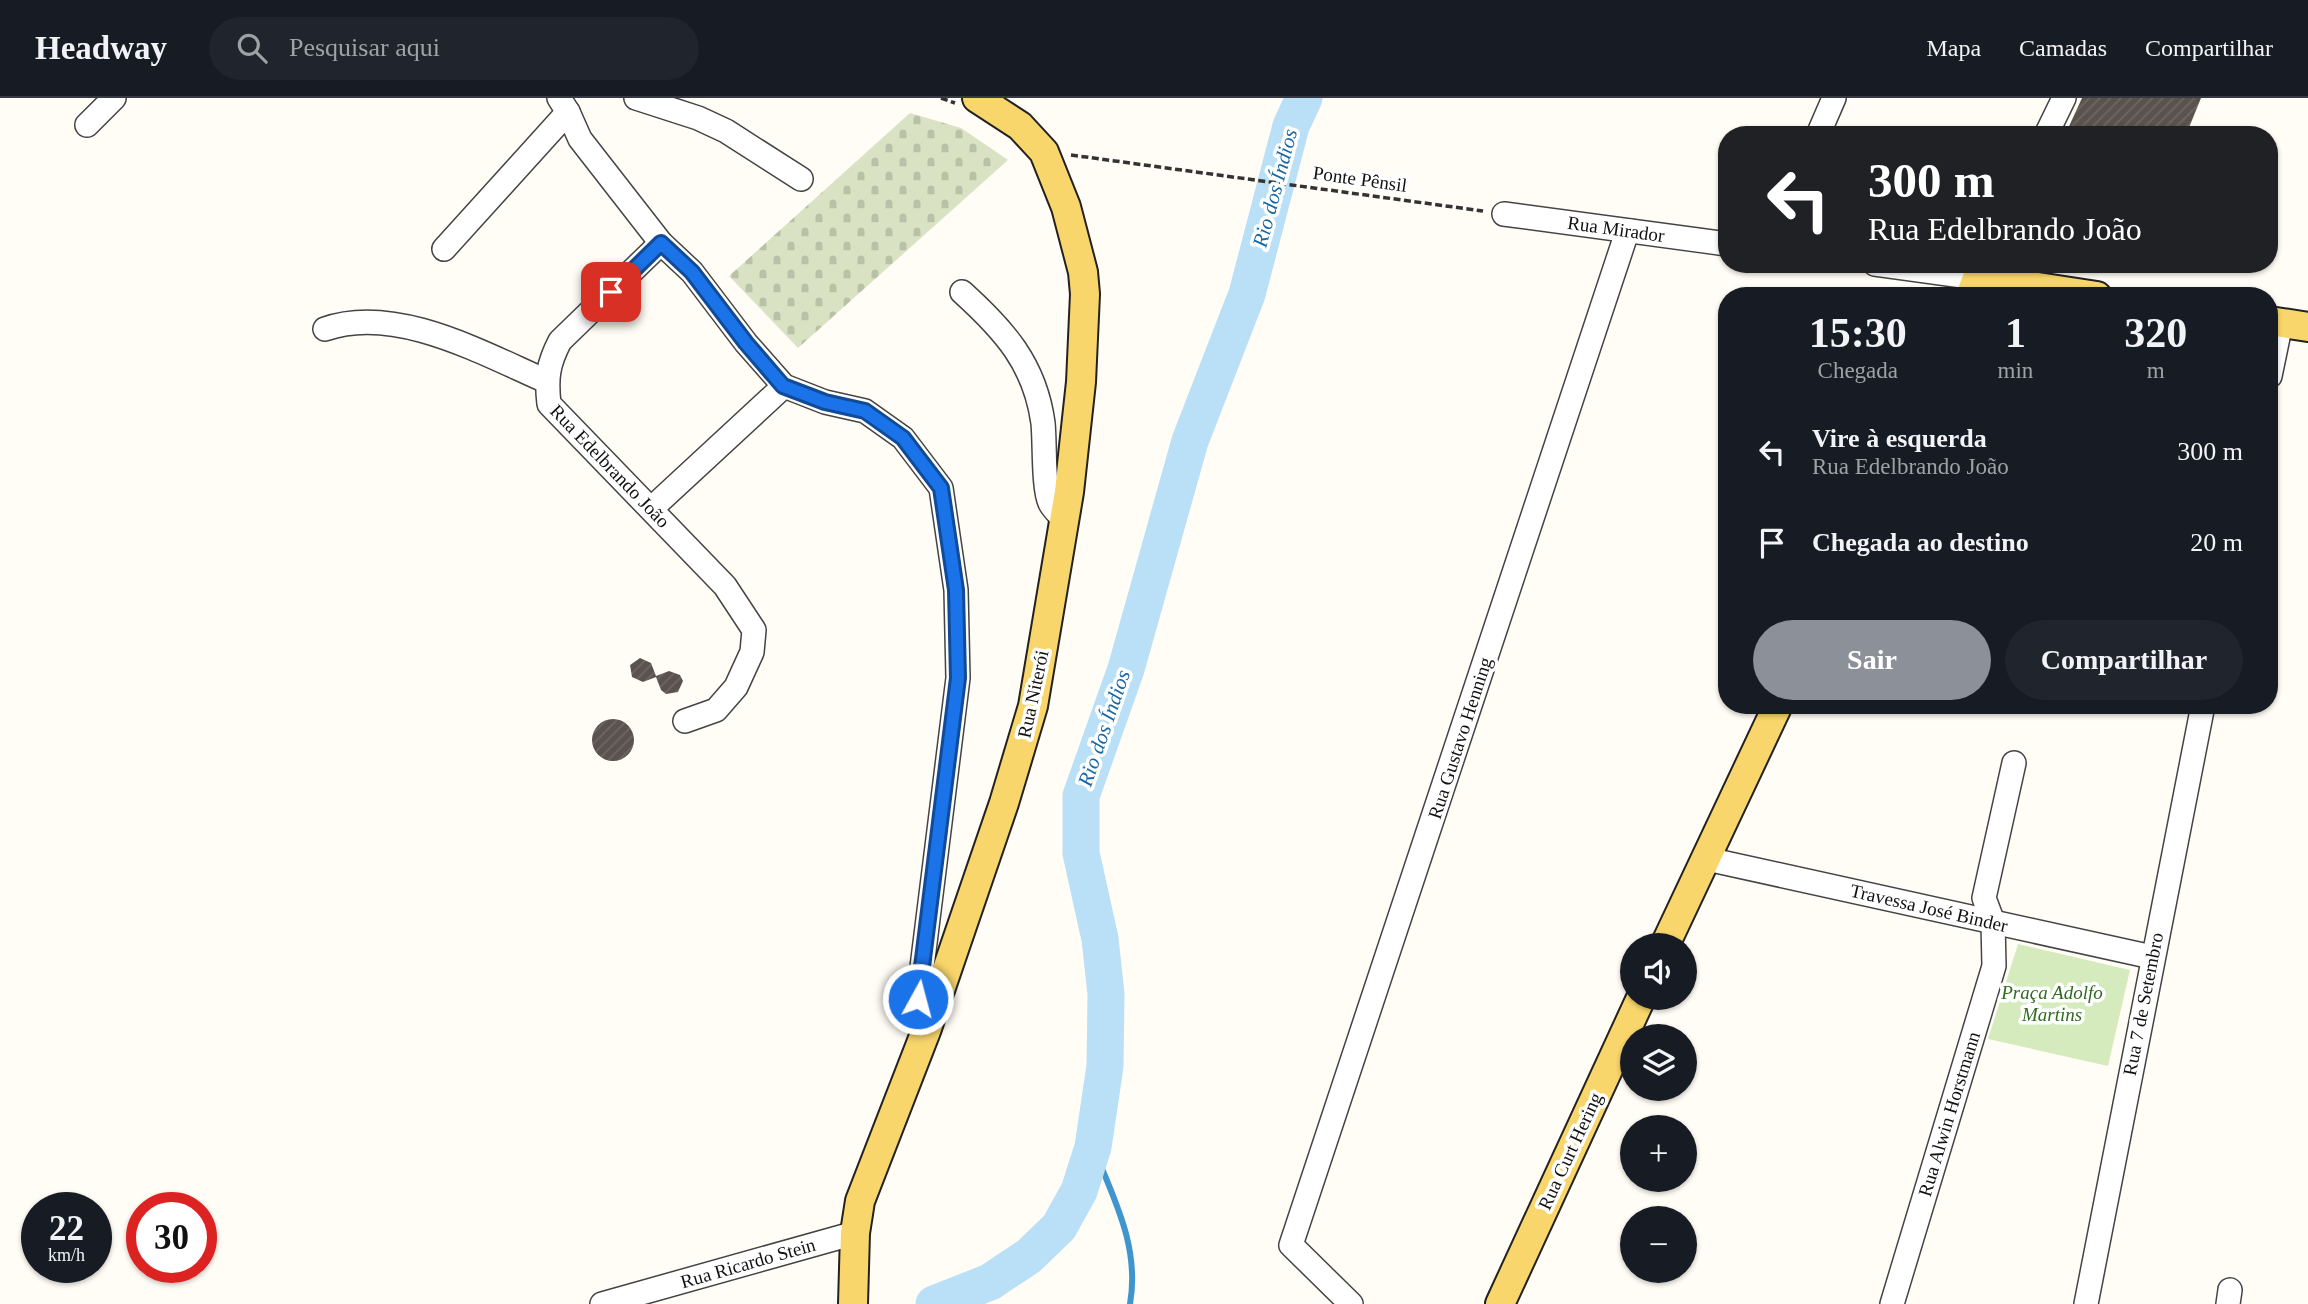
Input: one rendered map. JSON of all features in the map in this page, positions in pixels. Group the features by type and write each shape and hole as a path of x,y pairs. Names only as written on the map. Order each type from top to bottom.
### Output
{"main road":[{"name":"Rua Niterói","path":"853,1304 855,1233 860,1201 926,1031 1024,740 1037,687 1064,520 1081,382 1085,293 1083,272 1066,207 1044,152 1020,126 969,101"},
{"path":"1977,279 2033,287"},
{"path":"1671,933 1774,714"},
{"name":"Rua Curt Hering","path":"1500,1304 1635,1010"}],"street":[{"path":"87,125 114,98"},
{"path":"636,98 698,118 726,131 801,179"},
{"path":"1822,126 1834,98"},
{"path":"2050,126 2064,98"},
{"path":"444,249 564,105 580,139 661,243 692,272 783,386 825,402 865,411 903,438 941,488 956,590 958,678 918,999 919,1017 926,1031"},
{"name":"Rua Mirador","path":"1504,214 1718,243"},
{"name":"Rua Gustavo Henning","path":"1351,1304 1291,1245 1626,235 1630,231"},
{"name":"Rua Edelbrando João","path":"661,243 560,341 546,381 549,404 725,586 754,630 752,652 736,687 716,710 685,720"},
{"path":"1936,273 1977,279"},
{"path":"962,292 1006,334 1022,358 1034,386 1043,422 1050,503 1064,520"},
{"path":"325,330 342,323 408,327 442,337 546,381"},
{"path":"2278,350 2286,324"},
{"path":"651,509 783,386"},
{"name":"Rua 7 de Setembro","path":"2086,1304 2201,714"},
{"name":"Rua Alwin Horstmann","path":"1892,1304 1994,966 1993,922 1984,898 2014,763"},
{"name":"Travessa José Binder","path":"1707,859 2152,957"},
{"name":"Rua Ricardo Stein","path":"602,1304 855,1233"}],"path":[{"path":"941,98 969,101"},
{"name":"Ponte Pênsil","path":"1044,152 1504,214"}],"green space":[{"path":"910,113 961,128 1008,160 798,348 729,276"},
{"name":"Praça Adolfo Martins","path":"2018,944 2130,970 2108,1066 1988,1039"}],"building":[{"path":"2082,98 2201,98 2190,126 2069,126"},
{"path":"640,658 651,663 656,676 669,671 680,675 683,681 678,692 666,694 661,690 656,677 643,682 632,677 630,665"},
{"path":"613,719 628,725 634,740 628,755 613,761 598,755 592,740 598,725"}],"waterway":[{"name":"Rio dos Índios","path":"934,1304 990,1282 1029,1256 1059,1227 1079,1191 1093,1147 1105,1066 1106,994 1100,939 1081,853 1081,796 1126,669 1190,441 1247,294 1291,126 1304,98"},
{"path":"1093,1147 1117,1204 1128,1243 1132,1283 1130,1304"}],"route":[{"path":"611,292 661,243 692,272 783,386 825,402 865,411 903,438 941,488 956,590 958,678 918,999"}]}
